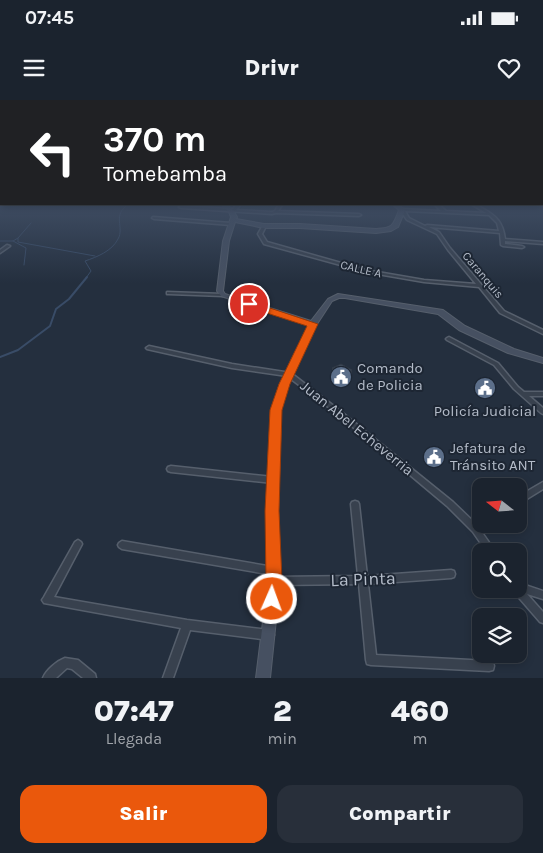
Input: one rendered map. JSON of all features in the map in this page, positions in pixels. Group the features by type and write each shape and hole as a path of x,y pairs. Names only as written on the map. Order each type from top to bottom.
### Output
{"street":[{"path":"223,295 220,291 226,241 230,229"},
{"name":"CALLE A","path":"263,229 260,234 266,243 329,262 406,279 479,286"},
{"path":"334,229 382,231 388,229"},
{"name":"Caranquis","path":"429,229 441,236 448,249 502,312 543,332"},
{"path":"463,229 502,232"},
{"path":"501,229 503,242"},
{"path":"503,242 543,242"},
{"path":"503,242 522,247"},
{"path":"0,252 8,246"},
{"path":"169,293 223,295 313,324"},
{"path":"263,678 269,635 273,576 273,480 276,410 289,374 313,324 330,300 338,296 440,312 462,328 511,351 543,361"},
{"path":"449,339 496,364 523,394 543,412"},
{"name":"Juan Abel Echeverria","path":"149,348 232,366 289,374 417,475 472,526"},
{"path":"523,394 543,394"},
{"path":"171,469 273,480"},
{"path":"528,494 543,485"},
{"path":"355,504 372,660 489,666"},
{"path":"78,544 47,600 187,624 269,635"},
{"name":"La Pinta","path":"122,545 273,576 364,580 451,574"},
{"path":"527,591 543,595"},
{"path":"526,598 543,619"},
{"path":"168,678 187,624"},
{"path":"48,678 65,663 74,664 91,678"}],"building":[{"path":"341,364 352,370 344,375 332,368"}],"waterway":[{"path":"18,238 26,229"},
{"path":"86,278 91,271 85,261 104,253 112,247 120,235 120,229"},
{"path":"13,241 18,238"},
{"path":"18,238 18,242 95,256"},
{"path":"0,241 13,241"},
{"path":"13,241 26,248 24,265"},
{"path":"0,357 18,350 50,326 56,309 69,299 87,277"}],"place":[{"name":"Comando de Policia","path":"341,377"},
{"name":"Policía Judicial","path":"485,388"},
{"name":"Jefatura de Tránsito ANT","path":"434,457"}],"route":[{"path":"249,304 313,324 284,384 276,410 272,511 272,571 274,581 272,599"}]}
